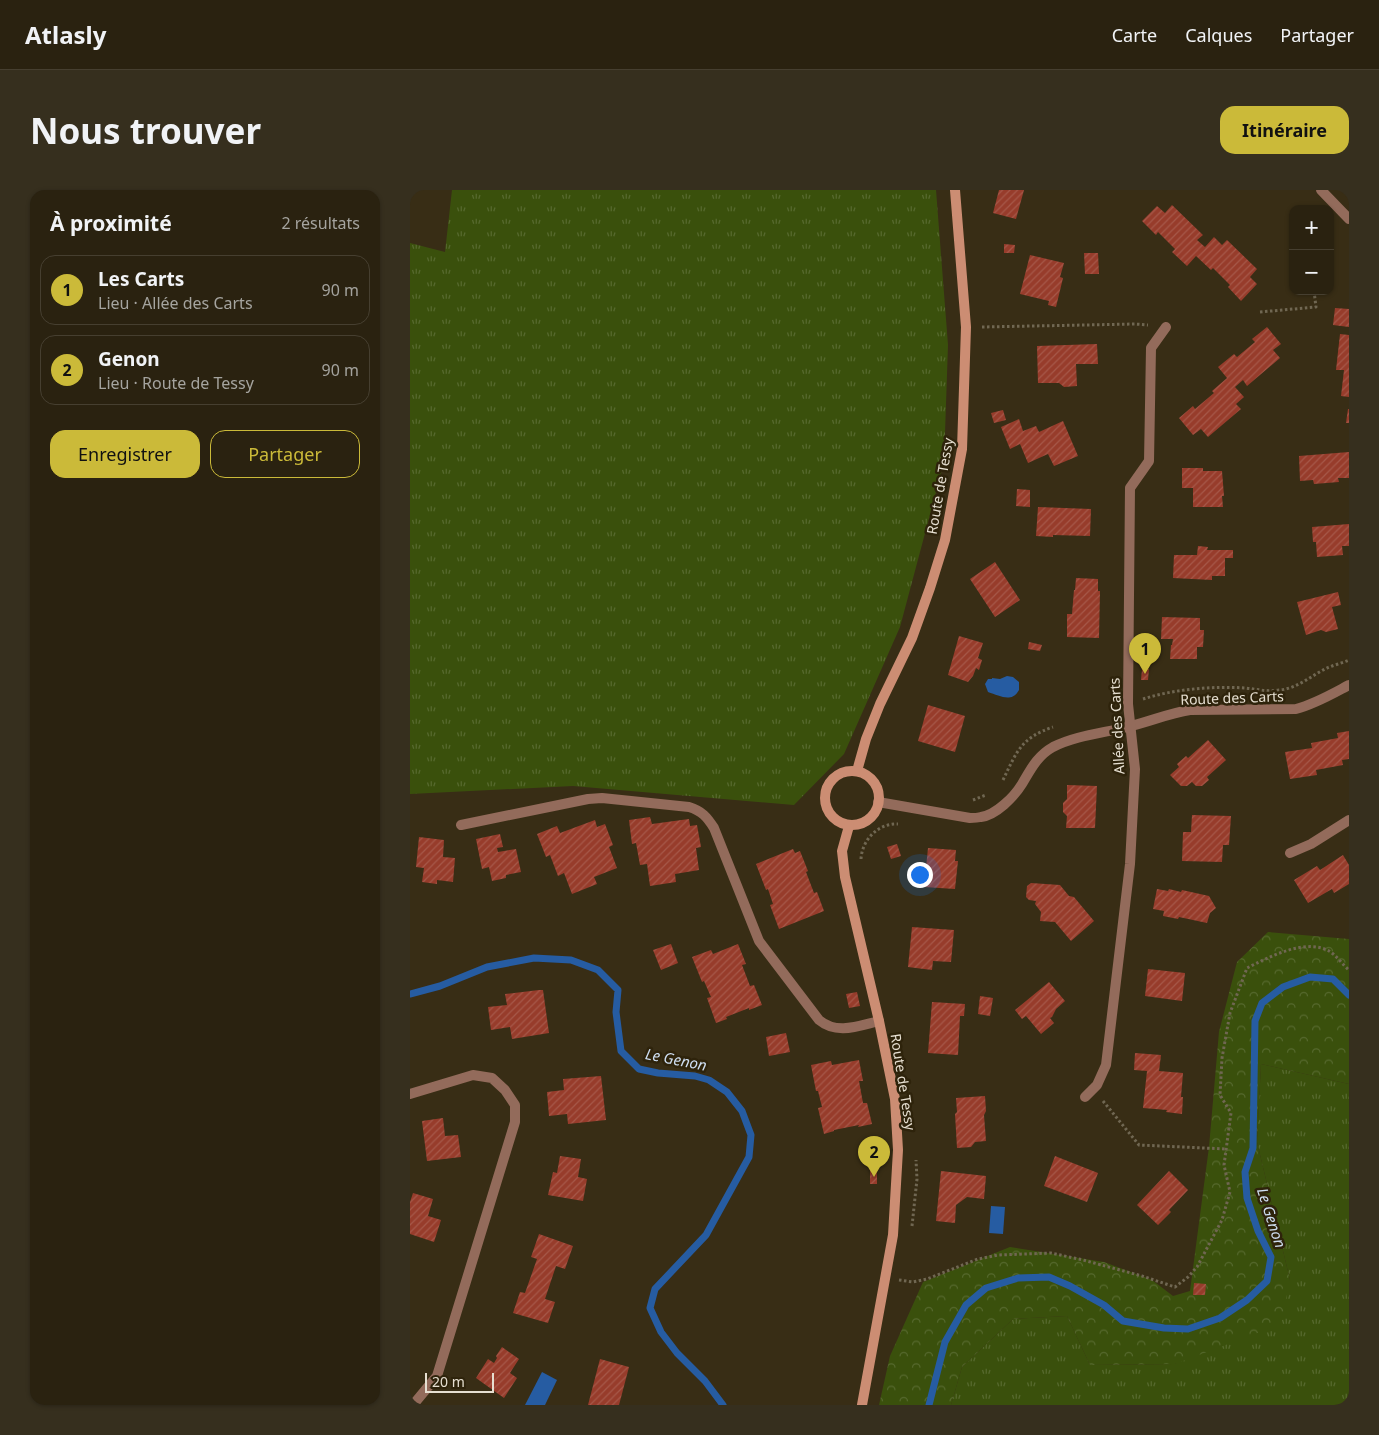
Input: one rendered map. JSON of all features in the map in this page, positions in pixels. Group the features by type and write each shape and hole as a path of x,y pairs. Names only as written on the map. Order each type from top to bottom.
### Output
{"street":[{"name":"Route de Tessy","path":"856,772 877,711 912,638 930,588 945,540 962,449 966,327 955,190"},
{"path":"1320,190 1349,219"},
{"name":"Allée des Carts","path":"1085,1097 1101,1079 1106,1065 1130,864 1135,769 1128,704 1130,488 1149,461 1151,348 1166,327"},
{"name":"Route des Carts","path":"878,802 970,818 983,817 1008,801 1022,785 1041,755 1053,747 1068,741 1190,710 1296,709 1308,706 1349,685"},
{"path":"856,772 866,775 873,781 877,789 878,802 874,814 867,820 849,826 833,817 827,809 825,800 826,790 838,775 856,772"},
{"path":"460,825 588,799 602,798 688,806 698,810 707,816 714,828 759,941 819,1020 827,1026 837,1028 848,1028 879,1021"},
{"path":"1290,853 1312,844 1349,820"},
{"name":"Route de Tessy","path":"849,826 842,850 845,877 879,1021 895,1099 898,1150 893,1235 862,1405"},
{"path":"410,1094 473,1075 492,1078 505,1090 515,1105 515,1122 437,1376 413,1405"}],"path":[{"path":"1260,312 1316,308 1314,295"},
{"path":"966,327 1135,324 1166,327"},
{"path":"1128,704 1159,694 1212,688 1279,690 1289,688 1327,668 1349,660"},
{"path":"998,786 1003,780 1013,757 1026,742 1036,734 1055,726"},
{"path":"964,800 974,800 989,793"},
{"path":"861,865 861,855 868,838 875,831 886,825 895,823 909,826 912,808"},
{"path":"904,1272 902,1280 914,1282 927,1279 978,1259 998,1255 1051,1253 1142,1276 1175,1287 1197,1267 1222,1220 1230,1192 1224,1165 1231,1113 1220,1095 1222,1058 1230,1013 1247,968 1276,954 1309,946 1330,951 1349,970"},
{"path":"1093,1089 1139,1145 1226,1149"},
{"path":"912,1229 917,1179 916,1160"}],"green space":[{"path":"452,190 936,190 948,345 944,462 900,627 844,754 794,805 573,786 410,794 410,243 445,252"},
{"path":"1268,932 1349,939 1349,1084 1261,1064 1257,1142 1290,1280 1281,1324 1175,1364 1090,1365 1067,1316 1013,1319 962,1367 951,1405 879,1405 890,1356 923,1282 1010,1247 1104,1262 1152,1280 1173,1296 1190,1291 1209,1147 1219,1032 1237,962"},
{"path":"1261,1064 1349,1084 1349,1405 951,1405 962,1367 1013,1319 1067,1316 1090,1365 1175,1364 1290,1280 1257,1142"}],"water":[{"path":"1007,676 1013,677 1019,682 1019,690 1016,694 1009,697 1001,697 988,692 985,684 988,679 1000,679"},
{"path":"991,1206 1005,1207 1003,1234 989,1233"},
{"path":"542,1372 557,1380 545,1405 525,1405"}],"building":[{"path":"999,190 1024,190 1016,219 993,213"},
{"path":"1172,205 1203,235 1197,240 1205,247 1214,237 1222,245 1227,240 1257,269 1250,277 1257,284 1241,301 1228,287 1230,285 1213,268 1211,270 1196,256 1187,266 1172,252 1175,249 1158,232 1156,235 1142,221 1157,206 1165,213"},
{"path":"1004,244 1015,245 1014,253 1004,253"},
{"path":"1084,253 1098,253 1099,274 1085,274"},
{"path":"1030,255 1064,263 1060,277 1063,278 1056,307 1048,305 1049,301 1020,294"},
{"path":"1335,308 1349,309 1349,327 1333,325"},
{"path":"1267,327 1281,344 1273,350 1280,358 1247,386 1243,380 1235,387 1244,397 1236,404 1241,409 1208,437 1201,429 1193,435 1179,418 1193,406 1195,409 1214,393 1212,391 1227,378 1218,367 1234,354 1237,357 1255,342 1252,339"},
{"path":"1340,334 1349,335 1349,397 1341,396 1344,370 1336,370"},
{"path":"1097,344 1098,364 1076,364 1077,386 1064,387 1059,383 1038,383 1037,346"},
{"path":"1348,409 1349,423 1346,423"},
{"path":"1003,410 1006,420 994,423 991,413"},
{"path":"1019,419 1023,431 1036,426 1039,432 1063,421 1078,456 1054,466 1048,454 1028,463 1020,444 1010,449 1001,427"},
{"path":"1349,452 1349,478 1338,478 1339,482 1314,484 1313,480 1300,481 1299,456"},
{"path":"1182,468 1203,468 1203,471 1222,471 1223,507 1193,507 1193,488 1182,488"},
{"path":"1017,489 1030,490 1030,507 1016,506"},
{"path":"1038,507 1091,509 1090,536 1036,536"},
{"path":"1349,524 1349,546 1342,546 1343,555 1317,557 1312,527"},
{"path":"1198,546 1208,547 1207,550 1233,550 1233,558 1225,558 1225,576 1212,576 1212,580 1173,578 1174,555 1197,555"},
{"path":"995,562 1020,600 995,617 970,579"},
{"path":"1076,578 1098,579 1098,591 1100,591 1099,638 1067,637 1067,614 1072,614"},
{"path":"1338,592 1341,605 1332,607 1338,629 1326,632 1321,630 1306,635 1297,602"},
{"path":"1162,617 1200,618 1200,630 1204,630 1203,647 1197,647 1197,659 1170,659 1173,639 1161,639"},
{"path":"959,636 983,643 978,658 982,660 979,670 976,668 968,682 948,675"},
{"path":"1029,642 1042,645 1040,651 1028,649"},
{"path":"1142,669 1149,669 1148,680 1141,680"},
{"path":"928,705 965,716 955,752 918,741"},
{"path":"1349,731 1349,759 1342,760 1343,765 1316,770 1317,775 1290,779 1285,752 1312,748 1311,743 1338,738 1337,733"},
{"path":"1208,740 1226,760 1207,777 1209,780 1202,786 1196,786 1192,782 1187,786 1181,786 1170,775 1179,767 1177,764 1186,756 1188,758"},
{"path":"1067,785 1097,786 1095,828 1066,828 1067,816 1063,812 1063,803 1067,799"},
{"path":"1192,815 1231,816 1229,845 1223,845 1222,862 1182,861 1183,832 1191,832"},
{"path":"650,817 652,824 689,819 690,826 697,825 701,847 696,848 699,870 675,874 676,882 650,886 647,864 640,865 636,843 632,844 629,820"},
{"path":"595,820 597,827 605,824 613,845 609,847 617,868 594,877 597,884 572,894 564,873 558,876 550,855 546,857 537,834 557,826 560,833"},
{"path":"500,834 503,847 497,848 498,852 516,849 521,872 506,875 506,878 492,881 489,867 482,869 476,839"},
{"path":"419,837 444,840 443,857 455,858 453,882 437,880 437,884 422,882 424,868 416,867"},
{"path":"897,844 901,856 891,859 887,847"},
{"path":"928,848 956,850 955,861 958,861 955,889 924,887"},
{"path":"793,849 795,853 800,851 814,893 817,892 824,911 779,929 770,905 773,904 768,889 766,890 756,864"},
{"path":"1343,855 1349,865 1349,884 1334,893 1332,889 1308,903 1294,880 1317,866 1320,870"},
{"path":"1031,883 1060,885 1069,896 1074,897 1094,921 1071,941 1055,922 1040,921 1041,912 1035,904 1036,901 1029,900 1026,897 1027,886"},
{"path":"1157,889 1181,892 1182,890 1209,896 1216,908 1210,913 1207,923 1179,917 1178,919 1163,916 1164,911 1153,909"},
{"path":"912,927 954,930 951,962 933,961 932,970 908,967"},
{"path":"671,944 678,963 661,970 653,950"},
{"path":"738,944 746,964 742,965 750,986 754,985 762,1005 726,1017 727,1019 716,1023 707,998 711,997 704,981 702,982 692,957 711,950 713,954"},
{"path":"1148,969 1185,973 1182,1001 1145,996"},
{"path":"1049,982 1065,1001 1050,1018 1054,1023 1041,1034 1026,1016 1022,1019 1015,1010"},
{"path":"543,990 549,1033 512,1039 510,1027 491,1030 488,1007 507,1005 505,994"},
{"path":"857,992 860,1006 849,1008 846,994"},
{"path":"980,996 993,998 990,1016 978,1014"},
{"path":"932,1002 965,1004 964,1016 960,1016 958,1055 928,1053"},
{"path":"786,1033 790,1052 769,1056 766,1037"},
{"path":"1135,1053 1161,1055 1159,1071 1183,1073 1182,1114 1166,1112 1167,1110 1143,1108 1147,1071 1134,1070"},
{"path":"859,1060 863,1081 859,1081 863,1103 867,1103 872,1124 834,1130 824,1134 818,1108 822,1107 818,1091 816,1091 811,1065 831,1061 832,1065"},
{"path":"601,1076 606,1120 568,1124 567,1114 549,1116 547,1092 564,1090 563,1079"},
{"path":"985,1096 986,1141 975,1142 971,1147 957,1148 956,1098"},
{"path":"443,1118 445,1136 458,1135 461,1157 427,1161 422,1121"},
{"path":"560,1156 581,1159 578,1177 587,1179 583,1201 548,1195 553,1172 557,1173"},
{"path":"1055,1156 1098,1173 1087,1202 1044,1186"},
{"path":"870,1171 877,1171 877,1184 870,1184"},
{"path":"941,1171 986,1176 984,1199 967,1197 956,1205 955,1223 936,1221"},
{"path":"1169,1171 1188,1190 1158,1225 1137,1205"},
{"path":"413,1193 433,1199 428,1216 441,1220 434,1242 410,1234 410,1202"},
{"path":"539,1234 573,1246 565,1269 556,1266 545,1299 555,1302 548,1323 513,1313 520,1292 525,1293 537,1259 531,1257"},
{"path":"1194,1283 1206,1284 1205,1295 1193,1295"},
{"path":"502,1347 519,1359 510,1373 517,1378 504,1398 476,1378 488,1359 494,1363"},
{"path":"600,1359 629,1367 619,1405 588,1405"}],"waterway":[{"name":"Le Genon","path":"410,994 440,986 487,967 534,958 571,960 598,970 618,990 616,1012 621,1051 639,1069 658,1073 695,1076 709,1080 727,1092 742,1111 751,1135 749,1157 706,1235 655,1289 650,1308 661,1332 677,1353 705,1381 723,1405"},
{"name":"Le Genon","path":"929,1405 945,1342 966,1305 986,1288 1018,1278 1049,1277 1070,1286 1104,1305 1123,1321 1164,1328 1188,1329 1220,1318 1247,1300 1267,1281 1271,1257 1258,1231 1247,1198 1245,1172 1253,1148 1255,1021 1262,1003 1283,987 1310,977 1333,979 1349,995"}],"place":[{"name":"Les Carts","path":"1145,674"},
{"name":"Genon","path":"874,1177"}]}
